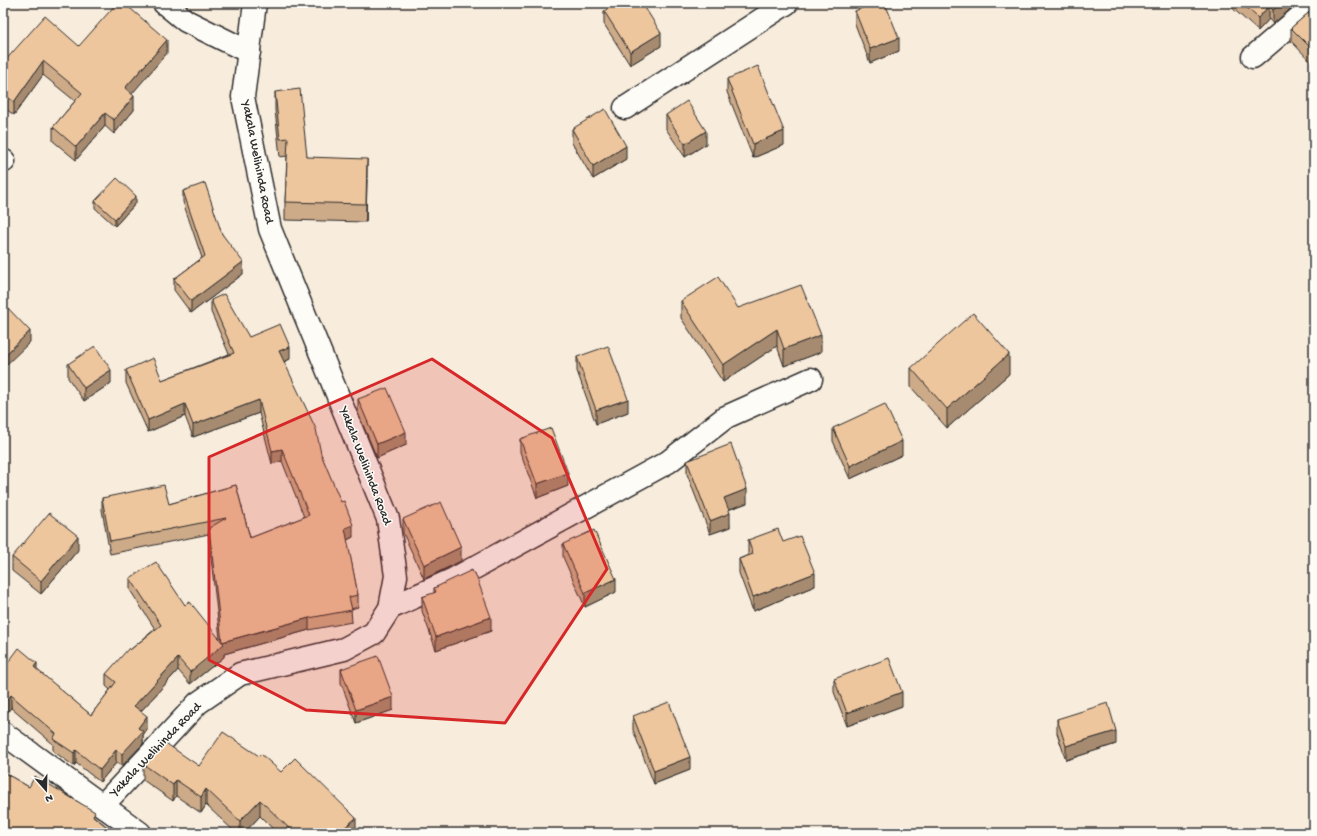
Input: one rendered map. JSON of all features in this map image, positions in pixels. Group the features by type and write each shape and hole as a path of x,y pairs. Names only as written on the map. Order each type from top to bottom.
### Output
{"street":[{"path":"164,3 186,21 249,52"},
{"name":"Yakala Welihinda Road","path":"103,805 198,703 240,674 344,649 374,633 390,608 396,576 388,519 270,229 243,97 255,3"},
{"path":"625,108 787,3"},
{"path":"1253,57 1314,5"},
{"path":"390,608 454,579 668,462 726,417 811,379"},
{"path":"3,733 103,805 128,829"}],"highlighted area":[{"path":"432,359 552,438 607,569 505,723 306,710 209,660 209,457"}],"building":[{"path":"117,3 124,3 167,40 125,88 134,96 114,120 105,113 76,147 53,127 82,93 43,61 14,102 3,93 3,63 45,16 79,46"},
{"path":"617,3 642,3 661,33 630,52 604,11"},
{"path":"874,3 885,3 899,38 870,49 855,11"},
{"path":"1242,3 1281,3 1273,10 1269,6 1258,18"},
{"path":"1314,8 1314,51 1291,28"},
{"path":"758,66 784,131 753,144 727,79"},
{"path":"300,89 307,157 367,159 366,204 285,202 288,138 280,139 275,92"},
{"path":"687,101 706,131 685,144 666,115"},
{"path":"605,109 626,146 593,166 572,129"},
{"path":"117,178 136,196 115,219 95,201"},
{"path":"205,183 222,234 243,262 191,301 174,279 205,256 183,191"},
{"path":"718,277 738,308 801,285 821,335 784,349 777,329 723,365 681,301"},
{"path":"224,294 249,337 280,324 290,347 279,351 316,429 321,454 341,502 344,501 353,525 345,528 358,595 349,597 352,610 309,618 222,642 209,528 226,518 110,541 102,498 164,485 169,504 236,485 250,538 309,515 282,449 272,451 259,400 193,425 185,404 148,420 126,370 153,358 162,380 234,353 211,300"},
{"path":"3,303 30,331 3,357"},
{"path":"973,313 1009,354 947,409 911,368"},
{"path":"95,346 111,370 84,388 68,364"},
{"path":"608,346 628,399 596,410 577,357"},
{"path":"387,388 406,432 377,444 358,399"},
{"path":"885,404 902,441 850,466 833,428"},
{"path":"551,428 568,473 537,484 520,439"},
{"path":"731,444 747,489 724,498 730,513 710,521 687,461"},
{"path":"441,502 461,547 424,565 403,519"},
{"path":"49,513 78,536 41,581 12,557"},
{"path":"778,529 783,542 800,536 815,573 753,597 739,559 753,554 748,540"},
{"path":"594,530 616,579 585,593 563,544"},
{"path":"156,562 185,605 190,602 224,644 190,672 178,658 134,706 147,716 138,728 143,731 122,754 116,750 100,770 76,750 74,753 53,739 56,734 11,695 3,704 3,661 7,664 19,648 37,663 34,667 91,715 116,682 106,674 129,648 130,650 161,625 130,578"},
{"path":"472,570 473,573 475,573 491,617 436,637 422,597 436,592 434,588"},
{"path":"378,656 393,697 356,710 341,669"},
{"path":"889,658 902,692 847,713 834,679"},
{"path":"669,702 690,757 654,771 633,716"},
{"path":"1108,703 1116,731 1066,746 1057,719"},
{"path":"223,732 259,756 261,754 281,772 295,758 356,818 343,829 347,833 294,833 260,800 240,821 206,789 201,797 176,780 173,785 143,764 164,742 199,766"},
{"path":"3,772 29,787 35,776 95,812 93,816 115,833 11,833 3,828"}]}
